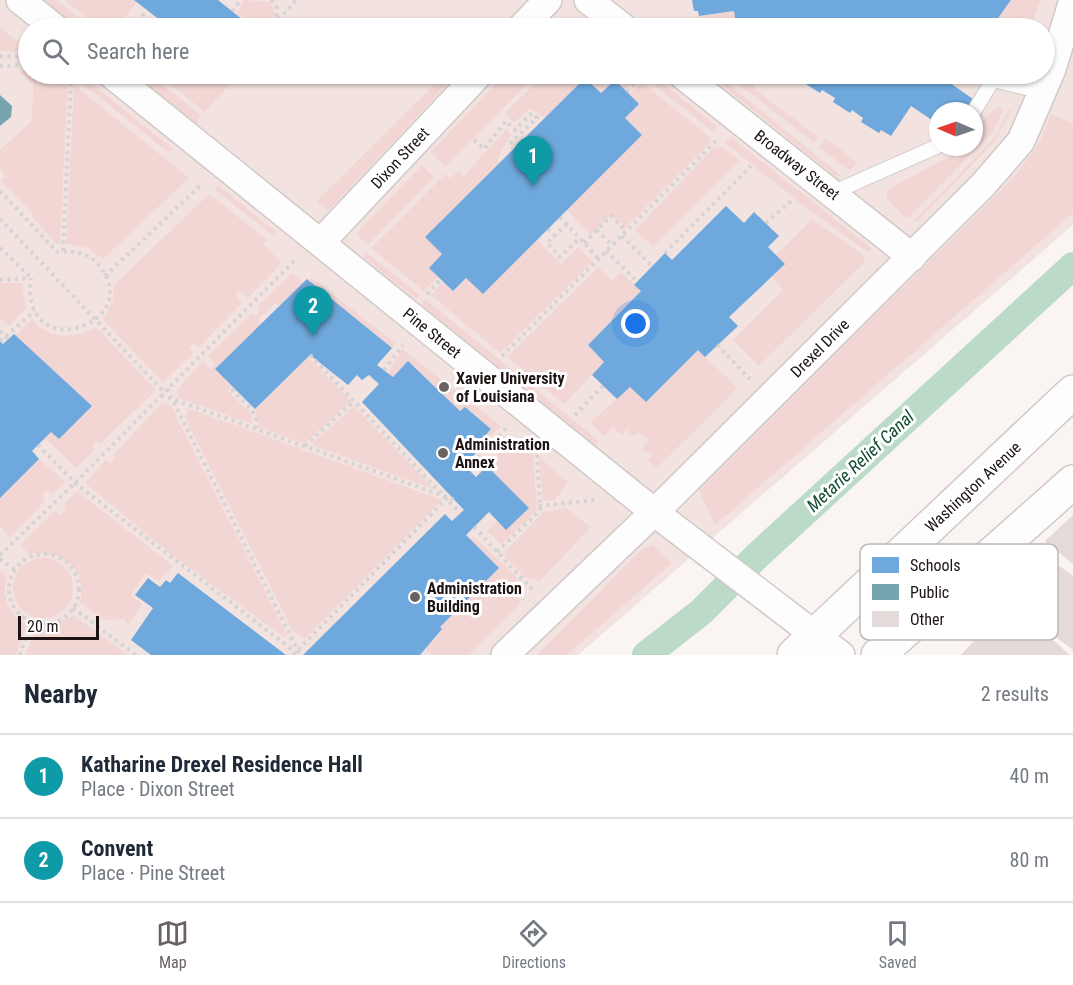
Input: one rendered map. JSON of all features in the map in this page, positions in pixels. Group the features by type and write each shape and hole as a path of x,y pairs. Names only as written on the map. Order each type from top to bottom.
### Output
{"street":[{"path":"20,0 42,18"},
{"path":"531,18 548,0"},
{"path":"588,0 611,18"},
{"name":"Drexel Drive","path":"1055,59 1073,0"},
{"name":"Pine Street","path":"124,84 654,512 779,609 805,645 841,655"},
{"name":"Dixon Street","path":"321,242 470,84"},
{"name":"Broadway Street","path":"694,84 912,256"},
{"name":"Drexel Drive","path":"505,655 654,512 983,185 1021,141 1046,84"},
{"name":"Washington Avenue","path":"912,544 1073,392"},
{"path":"1003,544 1073,482"},
{"name":"Washington Avenue","path":"805,645 860,593"},
{"path":"878,655 895,640"}],"lane":[{"path":"980,102 991,84"},
{"path":"1010,84 1043,92"},
{"path":"832,193 929,150"}],"path":[{"path":"232,11 241,0"},
{"path":"272,1 277,18 283,15 296,0"},
{"path":"141,18 147,10"},
{"path":"0,56 18,57"},
{"path":"0,66 18,65"},
{"path":"63,251 72,84"},
{"path":"627,92 634,84"},
{"path":"474,140 484,149 506,121 515,130 532,113 537,118 511,142 515,147"},
{"path":"502,356 718,139"},
{"path":"665,253 751,166"},
{"path":"105,276 202,184"},
{"path":"0,191 57,252 84,254 95,260 105,276 108,297 104,309 96,320 85,327 59,330 47,324 35,311 29,291 31,278"},
{"path":"766,223 792,200"},
{"path":"584,243 611,216 626,231"},
{"path":"560,217 599,259"},
{"path":"0,219 172,399 455,500"},
{"path":"567,224 547,243 560,257 580,238"},
{"path":"548,229 554,236"},
{"path":"597,230 612,245"},
{"path":"622,236 652,266"},
{"path":"0,248 31,278"},
{"path":"606,251 637,281"},
{"path":"15,570 0,557 296,259"},
{"path":"0,280 31,278"},
{"path":"425,295 441,279"},
{"path":"0,341 7,338 35,311"},
{"path":"0,331 7,338"},
{"path":"384,370 404,345"},
{"path":"717,345 750,379"},
{"path":"310,355 448,496 460,513"},
{"path":"574,415 603,386"},
{"path":"234,389 233,391 254,412 255,428"},
{"path":"164,392 172,399 297,653"},
{"path":"305,446 354,401"},
{"path":"468,469 506,428"},
{"path":"38,445 75,483 297,653"},
{"path":"497,552 540,510 537,452"},
{"path":"297,653 448,496"},
{"path":"540,506 597,500"},
{"path":"474,527 536,594"},
{"path":"44,554 66,562 78,581 78,593 73,608 60,620 49,624 31,622 18,613 12,603 10,580 22,561 44,554"},
{"path":"520,576 524,606"},
{"path":"73,608 136,655"},
{"path":"20,655 31,622"}],"shaded area":[{"name":"Xavier University of Louisiana","path":"0,0 1073,0 1073,225 578,655 0,655"},
{"path":"40,0 57,0 80,18 63,18"},
{"path":"64,0 134,0 137,2 125,18 87,18"},
{"path":"244,0 270,2 275,14 275,18 246,18 236,15"},
{"path":"1011,0 1040,0 1034,18 998,18"},
{"path":"734,11 736,18 694,18"},
{"path":"0,27 18,42 18,52 0,51"},
{"path":"33,84 68,84 60,244 57,244 32,217 34,215 1,181 5,177 0,167 0,150 32,121"},
{"path":"83,84 92,84 173,149 168,152"},
{"path":"146,84 162,84 201,115 196,124"},
{"path":"171,84 230,84 205,112"},
{"path":"435,84 448,84 328,211 317,201"},
{"path":"496,84 527,84 445,167 431,152"},
{"path":"535,84 579,84 545,118 530,108 514,123 505,113"},
{"path":"591,84 630,84 625,90 601,93"},
{"path":"639,84 644,84 710,137 710,143 625,228 611,214 591,235 567,210 642,135 625,118 639,105 629,94"},
{"path":"653,84 664,84 717,126 712,131"},
{"path":"720,84 728,84 843,177 834,175"},
{"path":"739,84 755,84 753,88 818,137 814,143"},
{"path":"74,85 189,178 103,259 88,248 66,244"},
{"path":"998,107 1003,110 993,132 983,142 983,122"},
{"path":"1012,109 995,141 983,153 983,150 997,135 1007,112"},
{"path":"1051,114 1073,123 1073,213 715,525 699,490 1014,177 1039,143"},
{"path":"506,129 511,135 497,159 499,163 426,237 442,254 429,268 438,277 424,291 371,248 445,174 450,178 459,171 464,176"},
{"path":"731,137 871,248 868,252 813,213 725,143"},
{"path":"825,138 858,163 850,170 819,148"},
{"path":"714,147 722,147 739,160 653,247 635,230"},
{"path":"950,156 969,156 909,217 904,217 886,198 887,190"},
{"path":"977,156 981,156 917,222 915,220"},
{"path":"422,165 434,177 368,245 356,234"},
{"path":"218,185 276,232 272,235 214,189"},
{"path":"209,194 267,240 263,244 282,263 248,298 240,290 235,294 242,303 199,347 194,343 189,349 193,353 163,382 103,320 113,300 114,285"},
{"path":"812,219 863,255 865,262 759,366 733,340 783,290 772,276 776,255"},
{"path":"537,240 561,264 578,247 592,262 500,353 431,295 443,282 453,291 466,278 483,294"},
{"path":"367,253 420,295 417,299 363,257"},
{"path":"598,267 612,281 621,272 641,291 588,345 604,362 564,404 507,357"},
{"path":"292,273 303,283 279,306 275,303 258,320 261,324 215,369 231,386 228,391 251,414 252,424 178,398 177,388 180,388 181,384 203,362 211,369 215,364 208,356 252,313 255,316 260,311 257,307"},
{"path":"311,277 395,343 392,348 309,281"},
{"path":"0,283 22,283 26,308 9,326 0,318"},
{"path":"425,299 599,441 595,446 421,304"},
{"path":"32,319 45,331 53,334 79,334 96,327 156,390 100,444 96,441 92,445 95,449 76,468 45,438 51,432 59,439 92,406 15,336"},
{"path":"402,349 501,426 487,440 484,437 491,429 465,407 460,411 409,361 393,377 388,373"},
{"path":"698,350 738,388 657,468 648,461 652,455 641,450 650,439 639,434 641,429 634,436 628,432 630,425 622,435 615,429 615,425 605,436 590,423 630,387 647,401"},
{"path":"308,357 351,401 305,443 258,427 256,409"},
{"path":"162,403 170,404 287,635 284,637 177,559 85,483 106,460 110,464 115,459 113,455"},
{"path":"354,406 434,489 311,445"},
{"path":"188,410 442,500 305,638 293,631 185,418"},
{"path":"514,438 533,455 537,510 501,544 487,531 497,521 506,529 529,508 487,466"},
{"path":"539,457 568,482 555,500 543,501"},
{"path":"39,459 65,482 52,495 47,490 42,495 45,501 10,538 0,526 0,498"},
{"path":"77,491 173,566 159,581 146,573 131,595 142,604 128,625 124,619 106,620 80,603 81,580 70,564 51,554 29,554 20,545 55,511 60,515 66,509 63,505"},
{"path":"566,508 591,527 540,581 526,578 503,554 543,512"},
{"path":"473,536 516,576 520,604 469,655 432,655 426,649 442,629 440,627 499,569 470,539"},
{"path":"652,545 672,563 567,655 537,655 642,549"},
{"path":"43,558 60,563 68,571 73,588 68,605 60,613 43,618 26,613 18,605 13,588 18,571 26,563"},
{"path":"0,570 7,577 5,592 8,605 11,611 27,625 16,655 0,655"},
{"path":"73,615 128,655 26,655 36,627 56,625"}],"building: Schools":[{"path":"134,0 218,0 240,18 157,18"},
{"path":"692,0 1011,0 998,18 735,18 734,11 699,16 698,11 694,11"},
{"path":"579,84 591,84 601,93 611,84 619,84 639,104 625,118 642,135 483,294 466,278 453,291 429,268 442,254 425,237"},
{"path":"806,84 951,84 973,99 971,102 929,102 929,118 911,106 891,136 881,130 879,133 861,122 863,118 852,110 850,113 833,102 835,98 822,90 820,93"},
{"path":"726,206 744,223 754,212 779,236 768,247 785,264 729,317 738,326 705,357 698,350 646,402 630,387 617,399 592,375 604,362 588,345 641,291 634,285 665,253 672,260"},
{"path":"307,279 392,348 377,365 393,377 408,361 460,411 465,407 491,429 484,437 488,441 464,465 476,477 487,466 529,508 506,530 489,512 466,535 499,568 440,627 442,629 420,655 303,655 445,514 452,521 464,510 362,402 379,384 369,375 362,380 357,375 348,385 310,355 255,409 215,369"},
{"path":"14,334 92,406 59,439 51,432 32,451 39,459 0,498 0,341 3,344"},
{"path":"178,573 286,655 151,655 131,640 153,608 135,595 148,578 160,587 166,580 170,583"}],"building: Public":[{"path":"0,95 12,106 11,117 0,126"}],"building: Other":[{"path":"1073,515 1073,564 1058,552 1058,544 1049,544 1045,541"},
{"path":"1058,565 1073,576 1073,650 1058,639"},
{"path":"975,640 1053,640 1070,655 961,655"}],"waterway":[{"name":"Metarie Relief Canal","path":"646,655 701,612 758,555 1073,266"}],"place":[{"name":"Katharine Drexel Residence Hall","path":"533,186"},
{"name":"Convent","path":"313,336"},
{"name":"Xavier University of Louisiana","path":"444,387"},
{"name":"Administration Annex","path":"443,453"},
{"name":"Administration Building","path":"415,597"}]}
